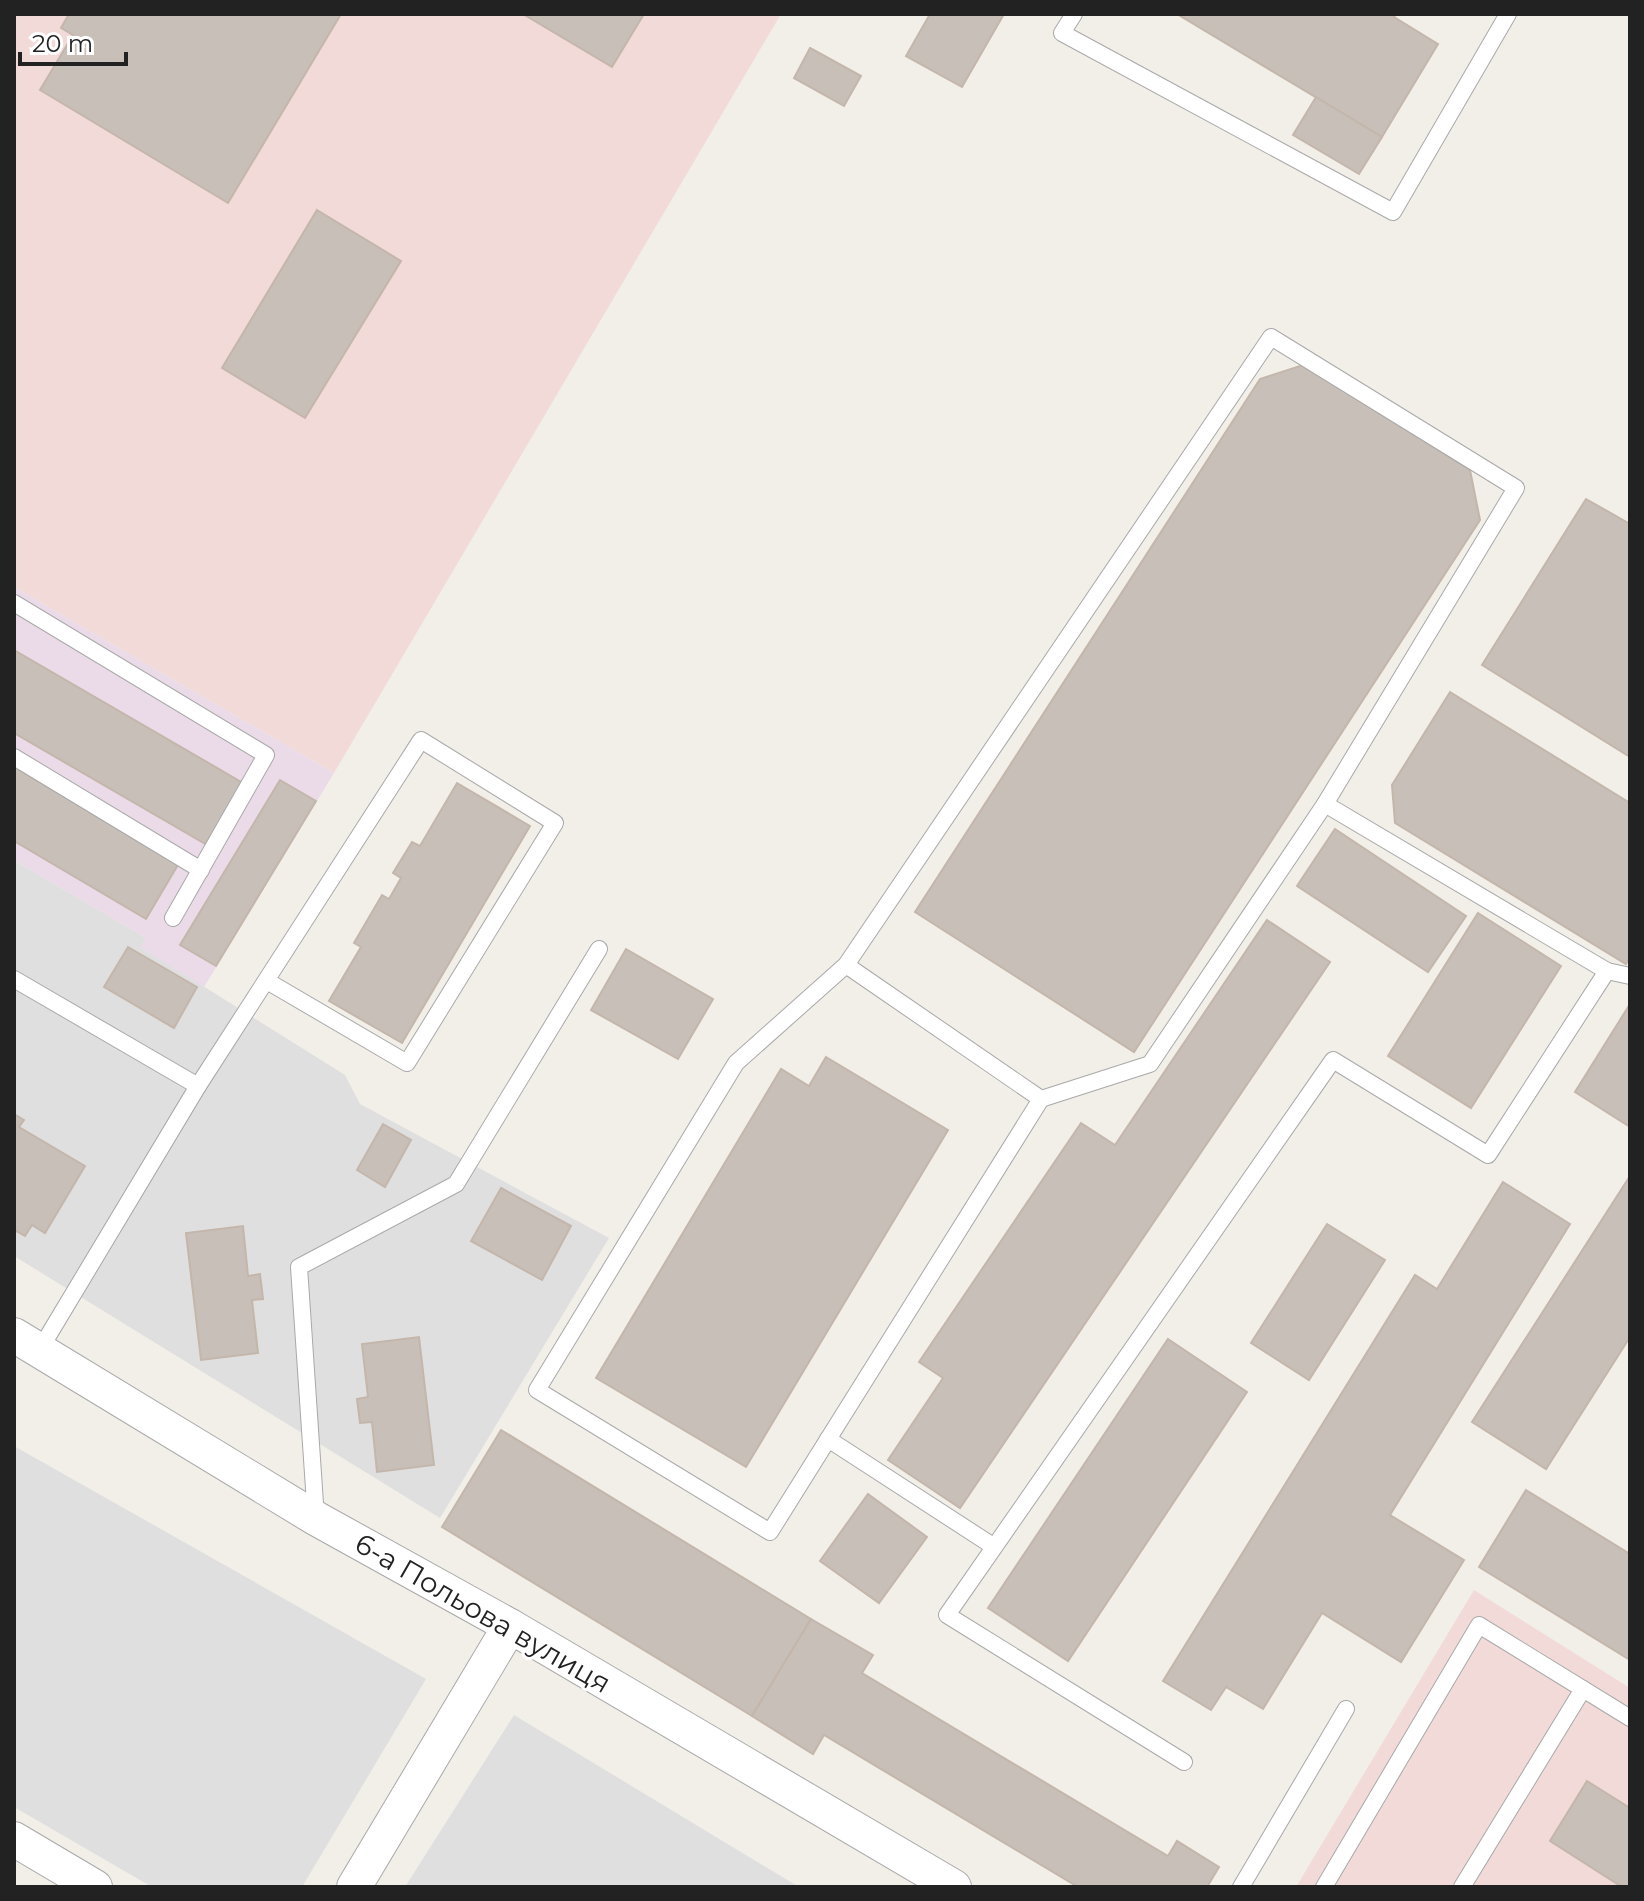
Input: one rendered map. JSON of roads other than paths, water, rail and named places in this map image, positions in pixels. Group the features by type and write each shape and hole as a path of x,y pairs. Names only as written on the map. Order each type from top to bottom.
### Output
{"street":[{"name":"6-а Польова вулиця","path":"27,1343 317,1519 510,1626 954,1887"},
{"path":"354,1887 510,1626"},
{"path":"14,1839 95,1887"}],"lane":[{"path":"1074,14 1062,33 1393,212 1508,14"},
{"path":"1271,337 1516,488 1325,804 1150,1064 1041,1099 770,1532 537,1390 736,1063 846,965 1271,337"},
{"path":"14,603 266,755 173,918"},
{"path":"27,1343 267,981 421,740 555,823 407,1063 267,981"},
{"path":"14,757 201,870"},
{"path":"1325,804 1607,971 1630,976"},
{"path":"317,1519 299,1267 456,1184 599,949"},
{"path":"846,965 1041,1099"},
{"path":"1184,1762 947,1615 1333,1060 1488,1155 1607,971"},
{"path":"14,979 198,1086"},
{"path":"828,1439 993,1546"},
{"path":"1324,1887 1479,1625 1630,1718"},
{"path":"1462,1887 1583,1689"},
{"path":"1241,1887 1346,1709"}]}
